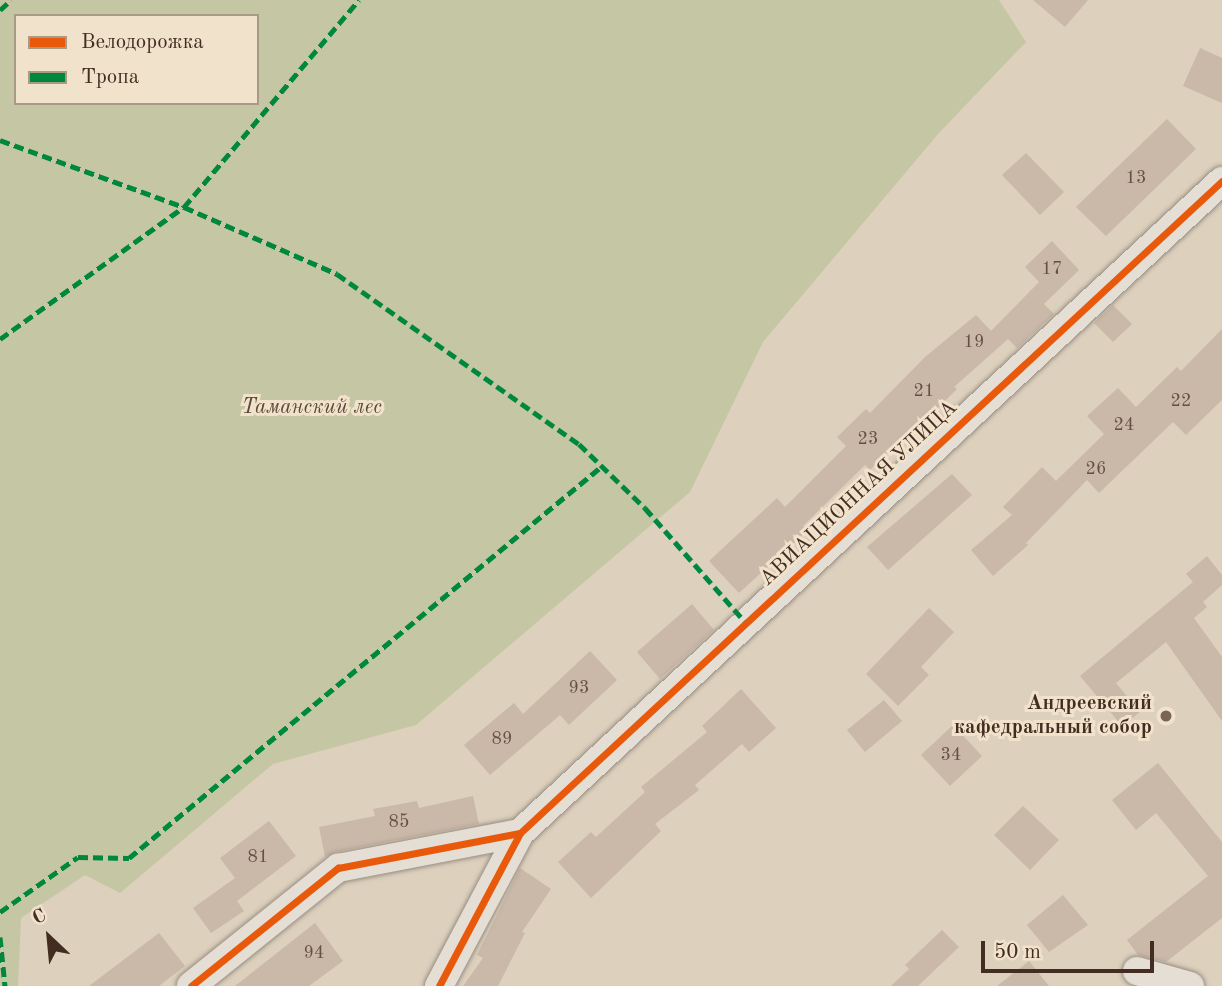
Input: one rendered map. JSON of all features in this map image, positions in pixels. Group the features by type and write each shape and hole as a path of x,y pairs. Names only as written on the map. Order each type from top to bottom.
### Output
{"street":[{"name":"АВИАЦИОННАЯ УЛИЦА","path":"439,986 520,833 1222,181"},
{"path":"191,986 338,867 520,833"},
{"path":"1137,971 1190,986"}],"green space":[{"name":"Таманский лес","path":"0,0 999,0 1026,42 938,134 763,342 690,492 416,725 273,764 120,893 85,875 21,918 18,986 0,986"}],"building":[{"path":"1033,0 1088,0 1065,27"},
{"path":"1200,48 1222,58 1222,103 1183,86"},
{"path":"1167,119 1196,149 1106,236 1076,207"},
{"path":"1026,153 1064,192 1040,215 1002,175"},
{"path":"1052,241 1079,270 1044,304 1054,314 1017,348 1008,339 954,387 957,389 922,424 919,421 870,470 865,465 803,526 807,531 739,593 709,561 777,498 785,507 846,446 837,437 866,409 870,413 925,357 976,315 991,331 1039,282 1025,267"},
{"path":"1113,305 1132,324 1113,342 1094,323"},
{"path":"1222,329 1222,400 1186,435 1173,422 1099,493 1087,480 1026,543 1028,545 993,576 971,550 1012,515 1003,507 1042,467 1056,481 1104,434 1087,416 1118,388 1136,407 1177,367 1181,371"},
{"path":"952,474 972,495 888,570 867,547"},
{"path":"1207,556 1222,575 1222,585 1203,602 1207,607 1194,618 1222,657 1222,721 1166,642 1116,683 1140,712 1122,726 1080,676 1193,582 1186,574"},
{"path":"692,604 714,630 660,679 637,652"},
{"path":"929,608 954,632 921,667 929,675 898,706 866,674"},
{"path":"590,651 617,680 569,725 560,715 490,775 464,745 514,703 523,714"},
{"path":"741,689 776,728 749,752 742,744 695,785 699,790 655,824 661,831 591,898 558,862 591,832 596,837 645,792 641,787 707,732 702,726"},
{"path":"884,700 902,721 865,752 847,730"},
{"path":"953,725 982,756 950,786 921,755"},
{"path":"1158,763 1222,842 1222,918 1166,962 1138,955 1127,940 1208,876 1156,813 1136,830 1112,800"},
{"path":"473,796 479,824 335,852 325,857 319,827 375,816 373,809 417,801 419,808"},
{"path":"1023,806 1059,840 1030,870 994,835"},
{"path":"269,821 296,856 237,901 244,911 211,933 193,908 235,878 220,858"},
{"path":"520,868 551,889 522,932 525,933 498,986 463,986 483,958 477,955"},
{"path":"1063,895 1088,925 1049,952 1027,925"},
{"path":"315,923 343,961 309,986 235,986"},
{"path":"942,930 959,947 918,986 891,986 909,969 905,965"},
{"path":"159,933 185,966 159,986 89,986"},
{"path":"1029,961 1049,986 997,986"}],"marked path":[{"path":"0,10 11,0"},
{"path":"0,339 184,207 359,0"},
{"path":"0,140 184,207 337,274 579,444 645,508 746,623"},
{"path":"0,912 78,857 129,858 602,466"},
{"path":"0,937 5,986"}],"cycle path":[{"path":"439,986 520,833 1222,181"},
{"path":"191,986 338,868 520,833"}],"place":[{"name":"Андреевский кафедральный собор","path":"1166,716"}]}
